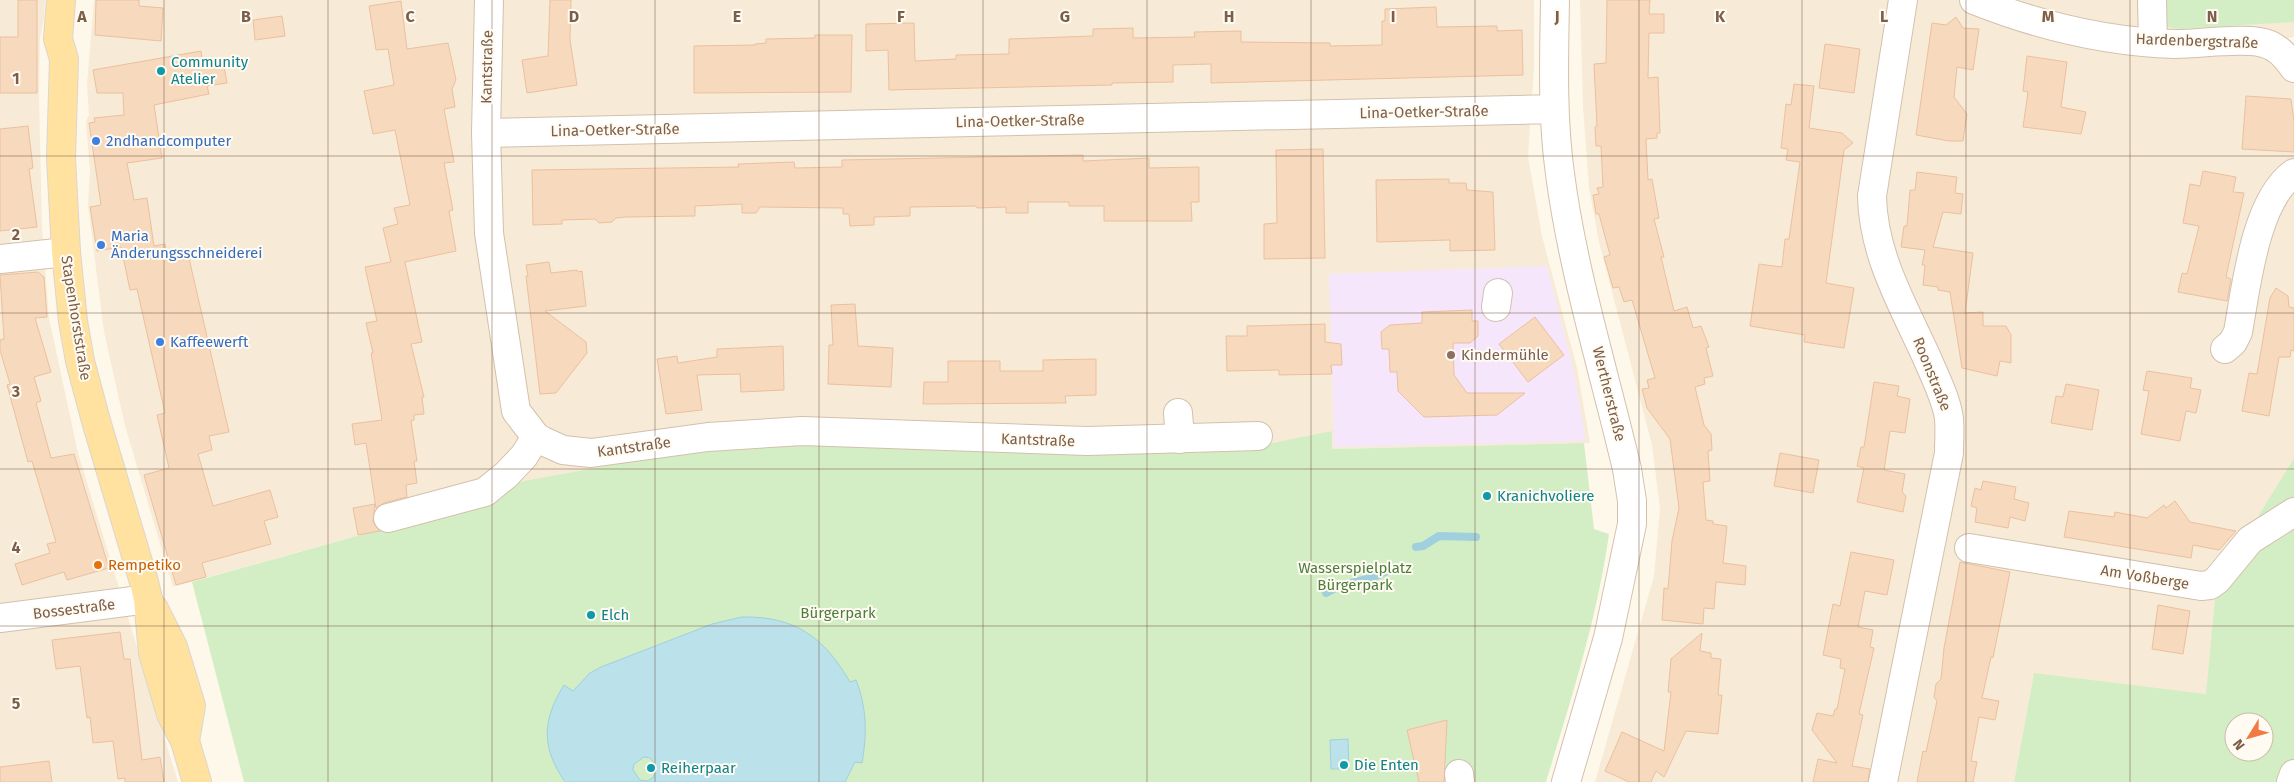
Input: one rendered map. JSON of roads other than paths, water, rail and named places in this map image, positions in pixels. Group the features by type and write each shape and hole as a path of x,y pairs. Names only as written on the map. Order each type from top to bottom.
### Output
{"main road":[{"name":"Stapenhorststraße","path":"61,0 58,39 64,59 61,158 69,286 80,361 96,421 130,530 148,599 173,647 191,706 185,742 197,782"},
{"name":"Stapenhorststraße","path":"64,59 74,41 74,0"}],"street":[{"name":"Kantstraße","path":"489,0 486,133 489,233 516,411 536,437 563,450 591,453 708,437 802,431 1088,441 1180,440 1258,436"},
{"name":"Wertherstraße","path":"1555,0 1554,109 1560,173 1570,240 1627,469 1632,500 1632,524 1608,638 1566,782"},
{"name":"Roonstraße","path":"1883,782 1949,453 1949,417 1936,378 1886,270 1872,214 1872,196 1903,0"},
{"name":"Hardenbergstraße","path":"1974,0 2041,23 2076,31 2176,44 2259,42 2273,46 2285,55 2294,68"},
{"path":"2152,0 2153,42"},
{"name":"Lina-Oetker-Straße","path":"486,133 1554,109"},
{"path":"2225,349 2233,342 2238,332 2253,254 2264,219 2280,186 2294,173"},
{"path":"0,259 66,252"},
{"path":"1178,413 1180,440"},
{"path":"388,518 485,492 506,475 524,456 536,437"},
{"name":"Am Voßberge","path":"1969,548 2201,586 2210,585 2217,580 2250,540 2294,512"},
{"name":"Bossestraße","path":"0,618 148,599"},
{"path":"2291,782 2294,774"}],"water":[{"path":"742,617 778,620 793,625 818,641 830,653 850,682 856,680 864,711 864,752 862,763 855,762 845,782 565,782 552,757 547,734 552,710 564,685 573,691 590,673 601,667 712,624","holes":["644,757 650,758 657,767 653,778 647,781 640,780 633,770 634,764"]},
{"path":"1348,739 1349,769 1331,769 1330,740"}],"waterway":[{"path":"1416,547 1423,546 1439,536 1476,537"},
{"path":"1326,593 1384,573 1392,568"}],"place":[{"name":"Community Atelier","path":"161,71"},
{"name":"2ndhandcomputer","path":"96,141"},
{"name":"Maria Änderungsschneiderei","path":"101,245"},
{"name":"Kaffeewerft","path":"160,342"},
{"name":"Kindermühle","path":"1451,355"},
{"name":"Kranichvoliere","path":"1487,496"},
{"name":"Rempetiko","path":"98,565"},
{"name":"Elch","path":"591,615"},
{"name":"Die Enten","path":"1344,765"},
{"name":"Reiherpaar","path":"651,768"}],"park label":[{"name":"Wasserspielplatz Bürgerpark","path":"1355,576"},
{"name":"Bürgerpark","path":"838,613"}]}
